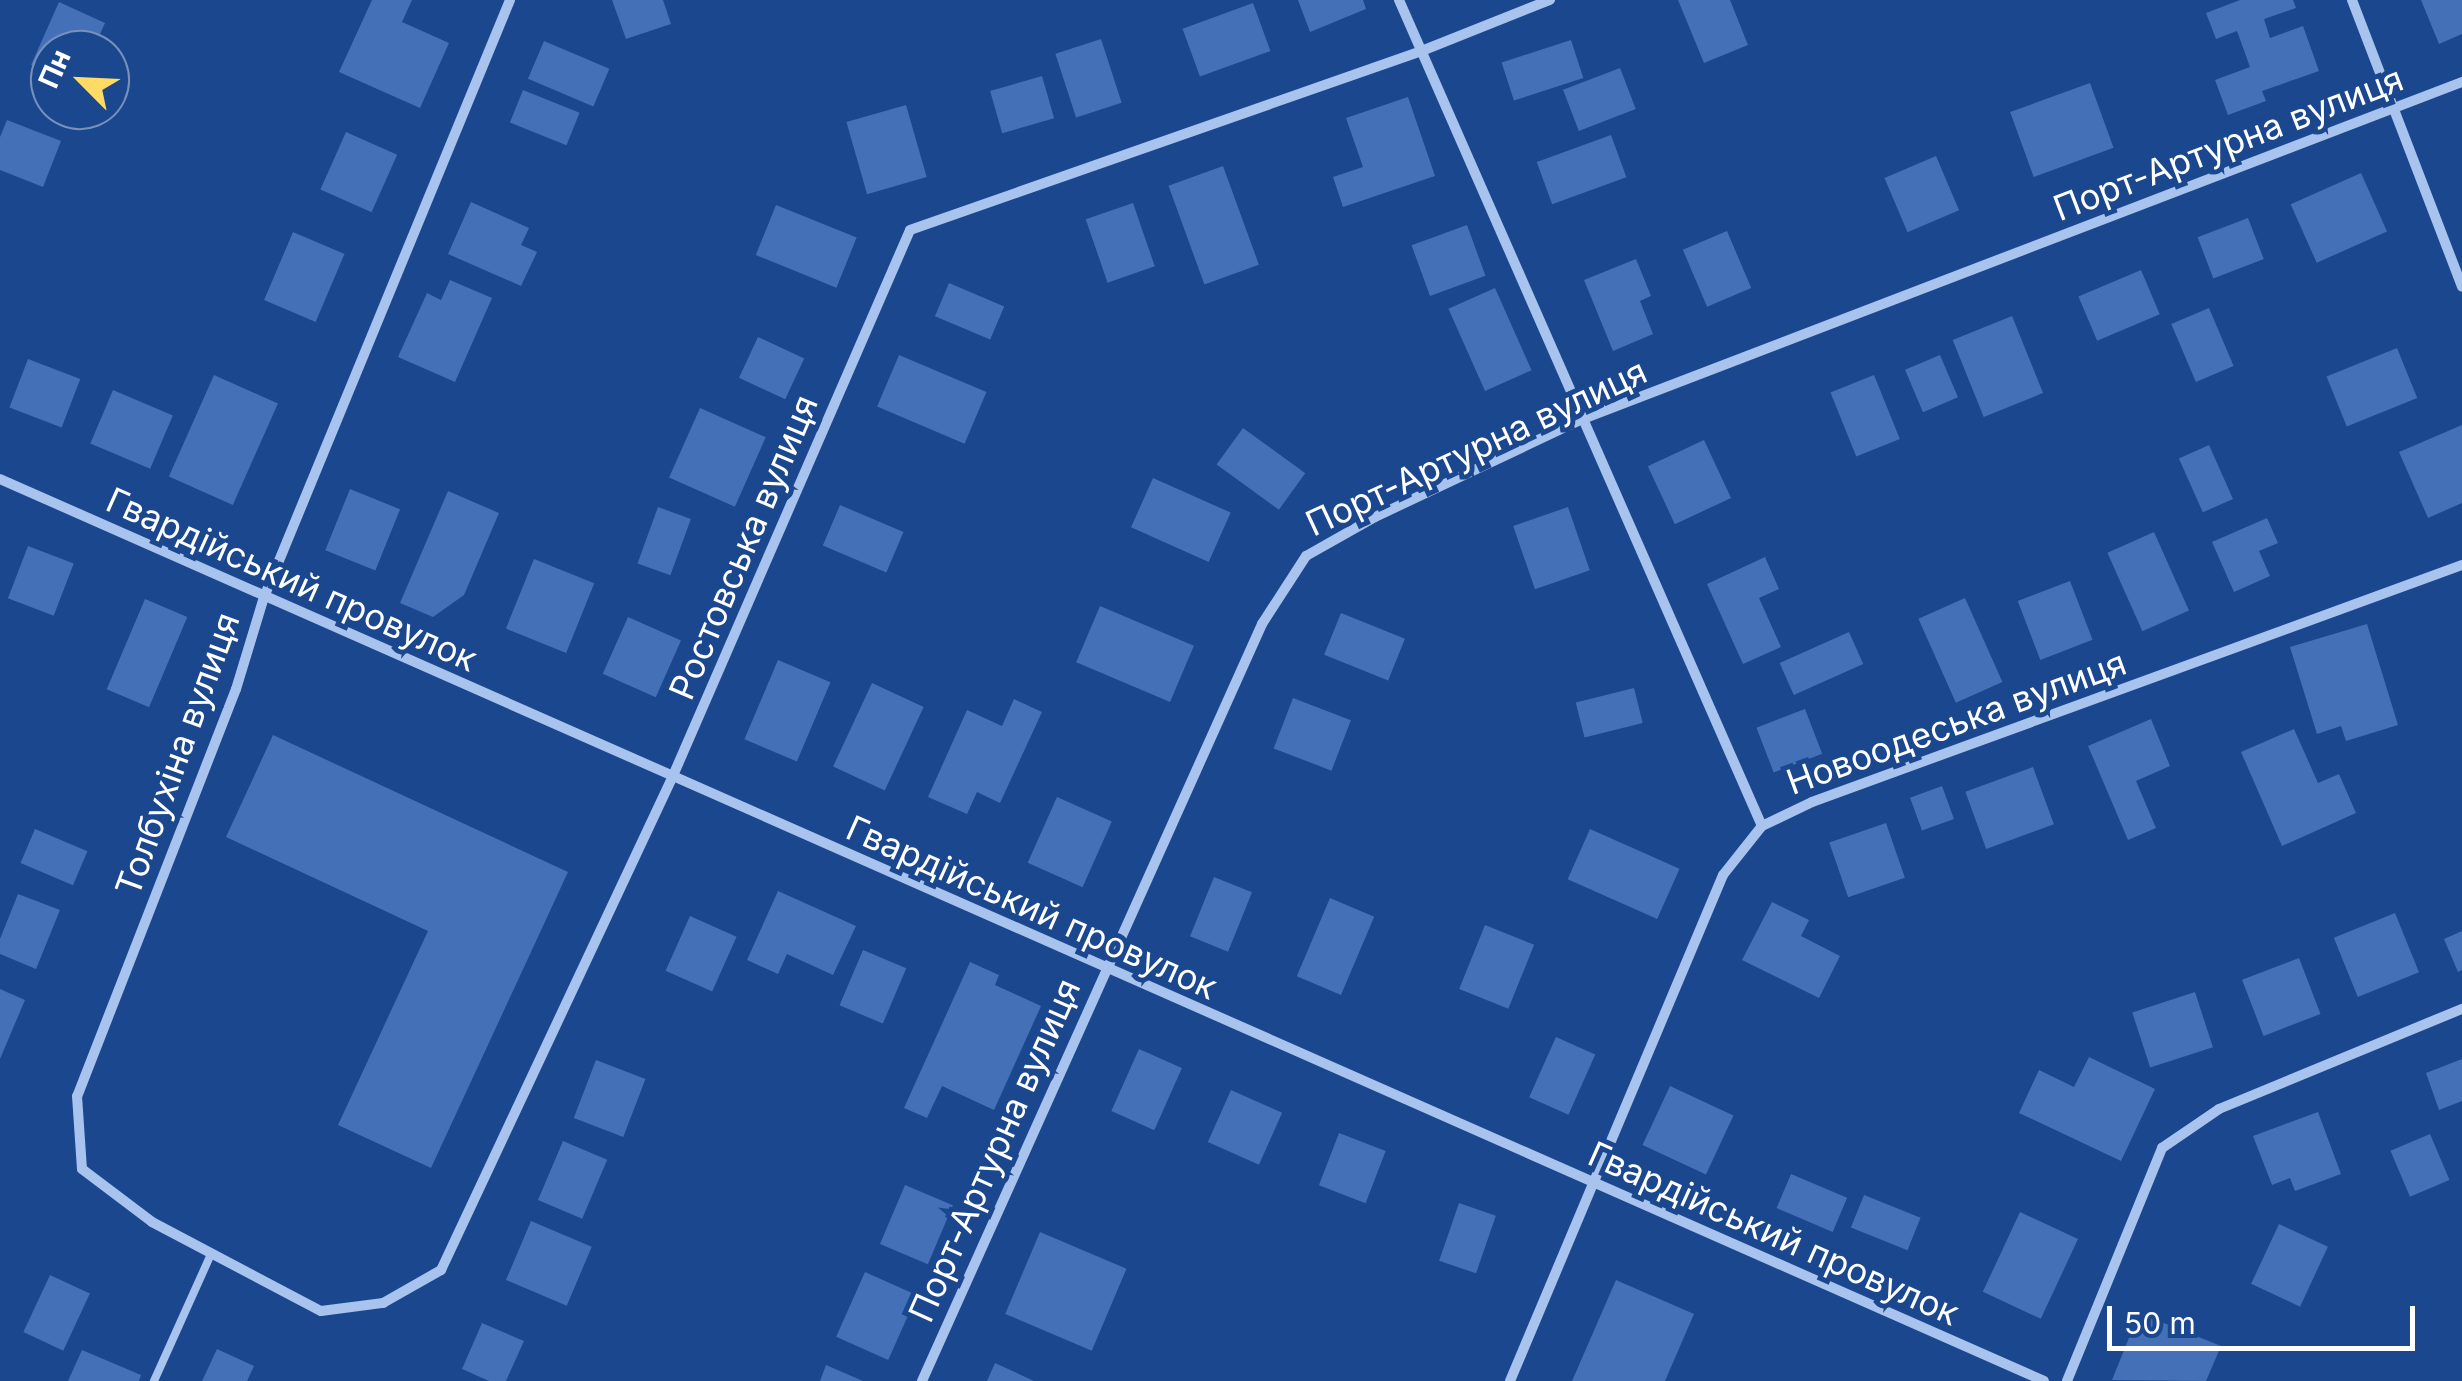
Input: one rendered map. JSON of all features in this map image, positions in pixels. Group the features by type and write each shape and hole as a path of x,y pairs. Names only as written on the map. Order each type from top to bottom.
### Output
{"street":[{"name":"Толбухіна вулиця","path":"211,1254 152,1222 82,1169 76,1096 236,689 264,597 510,0"},
{"path":"1399,0 1580,420 1762,826"},
{"name":"Ростовська вулиця","path":"211,1254 321,1311 383,1303 441,1270 672,778 910,230 1419,52 1550,0"},
{"path":"2352,0 2462,287"},
{"name":"Порт-Артурна вулиця","path":"922,1381 1104,968 1262,624 1306,556 1374,517 1580,420 2462,82"},
{"name":"Гвардійський провулок","path":"0,479 2044,1381"},
{"name":"Новоодеська вулиця","path":"1510,1381 1723,874 1762,826 1812,802 2462,565"},
{"path":"2066,1381 2162,1148 2219,1109 2462,1009"}],"lane":[{"path":"154,1381 211,1254"}],"building":[{"path":"372,0 412,0 402,22 449,43 420,108 339,72"},
{"path":"612,0 663,0 671,24 626,39"},
{"path":"1298,0 1363,0 1366,9 1310,32"},
{"path":"1678,0 1730,0 1748,45 1704,63"},
{"path":"2240,0 2293,0 2296,8 2264,19 2270,38 2303,26 2319,71 2262,91 2266,101 2228,115 2215,80 2250,67 2237,31 2216,39 2206,13"},
{"path":"2421,0 2462,0 2462,34 2439,44"},
{"path":"59,2 105,23 102,30 47,30"},
{"path":"1253,3 1270,51 1200,77 1183,29"},
{"path":"1101,39 1122,103 1076,118 1055,54"},
{"path":"1571,40 1583,78 1514,101 1502,63"},
{"path":"544,41 609,69 593,106 528,79"},
{"path":"1620,68 1636,109 1579,131 1563,90"},
{"path":"1042,76 1054,118 1002,133 990,91"},
{"path":"2090,83 2114,148 2034,177 2010,112"},
{"path":"523,90 580,113 566,145 510,122"},
{"path":"1408,97 1435,176 1343,207 1333,177 1363,167 1346,118"},
{"path":"906,105 927,177 867,194 846,122"},
{"path":"7,120 61,141 43,187 0,170 0,137"},
{"path":"346,132 397,155 372,212 320,190"},
{"path":"1611,135 1626,177 1552,204 1537,162"},
{"path":"1936,156 1959,210 1908,232 1884,178"},
{"path":"1223,166 1259,265 1204,285 1168,186"},
{"path":"2361,173 2387,231 2317,263 2291,204"},
{"path":"471,202 529,228 521,245 537,252 521,286 448,254"},
{"path":"1133,203 1155,266 1108,283 1086,219"},
{"path":"776,205 857,238 836,288 756,255"},
{"path":"2248,218 2264,259 2213,278 2198,237"},
{"path":"1467,225 1485,276 1430,296 1412,245"},
{"path":"1727,231 1751,288 1707,307 1683,250"},
{"path":"293,232 345,254 316,322 264,300"},
{"path":"1636,259 1651,296 1640,301 1653,334 1613,351 1584,280"},
{"path":"2141,270 2160,314 2097,341 2078,297"},
{"path":"450,280 492,298 455,382 398,357 427,293 441,300"},
{"path":"949,283 1004,306 990,340 935,316"},
{"path":"1495,288 1532,370 1485,391 1448,309"},
{"path":"2209,308 2234,366 2196,382 2171,324"},
{"path":"2012,316 2043,393 1984,417 1953,340"},
{"path":"758,337 804,359 785,399 739,378"},
{"path":"2397,348 2417,398 2347,427 2327,376"},
{"path":"899,355 986,392 965,444 877,407"},
{"path":"1940,355 1958,397 1923,412 1905,370"},
{"path":"28,359 80,379 62,428 9,408"},
{"path":"214,375 278,403 233,505 169,476"},
{"path":"1874,375 1900,439 1856,457 1830,393"},
{"path":"113,390 173,415 150,469 90,443"},
{"path":"700,408 766,437 735,507 669,477"},
{"path":"2462,425 2462,503 2428,518 2399,452"},
{"path":"1243,428 1305,473 1279,510 1217,464"},
{"path":"1704,440 1731,498 1675,524 1648,466"},
{"path":"2209,445 2233,499 2203,512 2179,458"},
{"path":"1153,478 1231,513 1209,562 1131,527"},
{"path":"350,489 400,509 375,570 325,550"},
{"path":"448,491 499,513 464,595 433,617 400,603"},
{"path":"840,505 904,532 886,572 823,546"},
{"path":"658,507 691,519 670,575 637,563"},
{"path":"1568,507 1590,570 1535,589 1513,526"},
{"path":"2267,518 2278,543 2259,551 2270,576 2234,592 2212,542"},
{"path":"2154,532 2189,611 2142,631 2107,553"},
{"path":"28,546 74,564 54,616 8,598"},
{"path":"1765,557 1779,589 1759,598 1781,647 1743,664 1707,584"},
{"path":"534,559 594,583 566,653 506,629"},
{"path":"2070,581 2093,640 2040,660 2018,601"},
{"path":"1965,598 2002,682 1956,703 1918,619"},
{"path":"145,599 187,617 149,707 107,689"},
{"path":"1100,606 1194,646 1170,702 1076,662"},
{"path":"1341,613 1405,639 1388,681 1324,655"},
{"path":"628,617 681,641 656,697 603,674"},
{"path":"2367,624 2398,725 2346,741 2341,726 2317,734 2290,647"},
{"path":"1849,632 1863,664 1794,695 1780,663"},
{"path":"778,660 830,682 797,761 744,739"},
{"path":"872,683 924,707 885,790 833,766"},
{"path":"1634,688 1643,723 1584,737 1576,703"},
{"path":"1293,698 1351,720 1332,771 1274,748"},
{"path":"1014,699 1042,712 1000,803 977,792 967,814 928,797 967,710 1002,726"},
{"path":"1805,709 1822,754 1774,772 1756,728"},
{"path":"2151,719 2170,766 2136,781 2156,828 2128,840 2088,746"},
{"path":"2294,729 2318,783 2339,774 2356,813 2282,846 2241,752"},
{"path":"273,735 568,872 431,1168 338,1125 428,931 226,837"},
{"path":"2033,767 2054,824 1986,849 1965,792"},
{"path":"1942,786 1954,819 1922,831 1910,798"},
{"path":"1057,797 1112,821 1083,887 1028,863"},
{"path":"1886,823 1905,878 1848,897 1829,843"},
{"path":"35,829 87,851 73,885 21,863"},
{"path":"1590,829 1680,869 1657,919 1568,879"},
{"path":"1214,877 1252,892 1228,952 1190,936"},
{"path":"778,891 856,926 833,975 787,954 778,974 747,960"},
{"path":"18,894 60,910 36,969 0,954 0,939"},
{"path":"1330,898 1374,917 1341,995 1297,976"},
{"path":"1772,902 1809,920 1801,936 1840,956 1819,998 1742,960"},
{"path":"2395,913 2419,972 2358,997 2334,938"},
{"path":"690,916 737,937 712,992 666,971"},
{"path":"1485,925 1534,945 1508,1009 1459,989"},
{"path":"2462,931 2462,970 2458,972 2444,939"},
{"path":"863,950 906,968 883,1024 840,1005"},
{"path":"2299,958 2321,1014 2264,1036 2242,980"},
{"path":"970,962 999,975 995,985 1041,1006 994,1110 942,1086 927,1118 904,1108"},
{"path":"0,989 25,1000 0,1059"},
{"path":"2195,992 2213,1047 2150,1068 2132,1012"},
{"path":"1556,1037 1595,1054 1568,1115 1529,1097"},
{"path":"1139,1049 1182,1068 1154,1130 1111,1111"},
{"path":"2089,1057 2155,1089 2121,1161 2019,1113 2039,1070 2074,1087"},
{"path":"2462,1059 2462,1101 2439,1110 2426,1073"},
{"path":"596,1060 645,1079 623,1137 574,1118"},
{"path":"1670,1086 1733,1116 1706,1174 1643,1145"},
{"path":"1231,1090 1282,1113 1259,1165 1208,1142"},
{"path":"2318,1112 2341,1174 2295,1191 2290,1178 2272,1185 2253,1136"},
{"path":"1339,1133 1386,1151 1366,1203 1319,1185"},
{"path":"2430,1134 2450,1180 2410,1197 2390,1151"},
{"path":"563,1141 607,1160 582,1219 538,1200"},
{"path":"1791,1174 1847,1198 1833,1232 1777,1208"},
{"path":"905,1185 953,1205 928,1264 880,1244"},
{"path":"1864,1195 1921,1218 1907,1250 1851,1227"},
{"path":"1459,1203 1496,1216 1476,1273 1439,1261"},
{"path":"2020,1212 2078,1239 2041,1319 1983,1292"},
{"path":"531,1221 592,1247 567,1306 506,1280"},
{"path":"2279,1224 2328,1247 2300,1307 2251,1284"},
{"path":"1040,1232 1127,1269 1092,1351 1005,1314"},
{"path":"865,1272 917,1295 888,1360 836,1337"},
{"path":"50,1275 90,1294 63,1351 23,1332"},
{"path":"1616,1280 1694,1314 1665,1381 1572,1381"},
{"path":"2139,1313 2221,1346 2206,1381 2112,1380"},
{"path":"482,1323 524,1341 506,1381 489,1381 462,1369"},
{"path":"217,1349 254,1366 247,1381 202,1381"},
{"path":"82,1350 141,1375 139,1381 68,1381"},
{"path":"995,1363 1034,1381 987,1381"},
{"path":"826,1365 863,1381 820,1381"}]}
